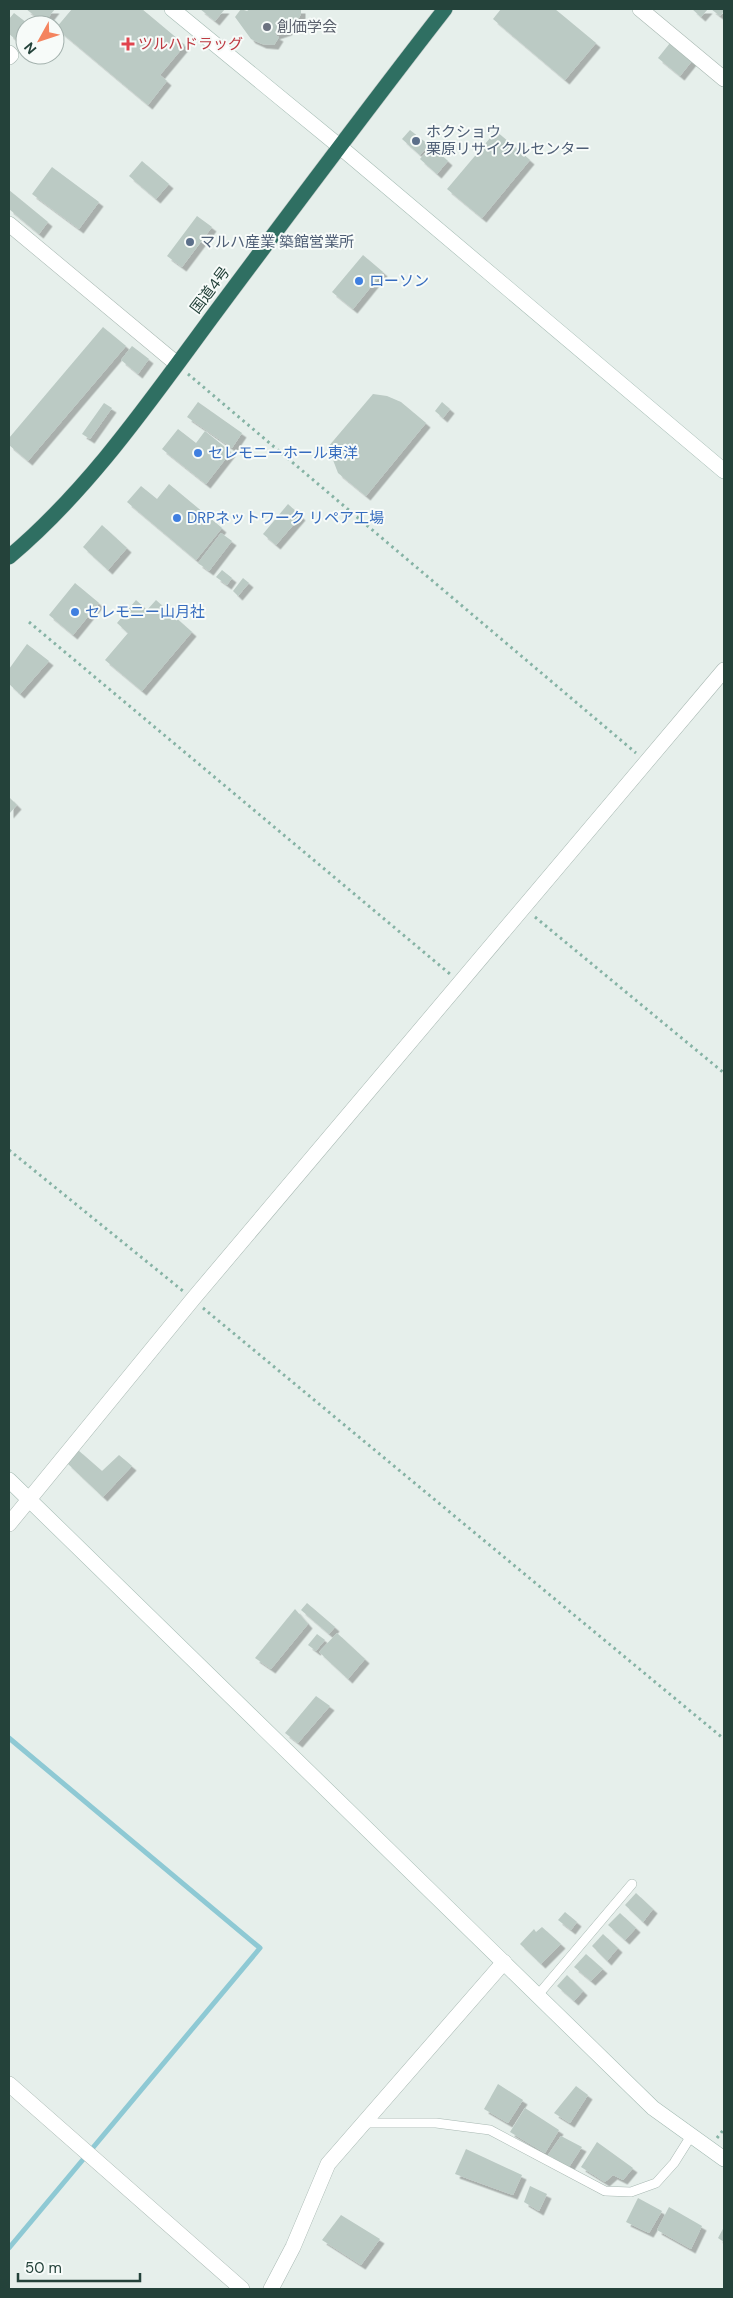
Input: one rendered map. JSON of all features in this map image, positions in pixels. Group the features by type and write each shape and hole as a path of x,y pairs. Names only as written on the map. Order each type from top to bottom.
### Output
{"highway":[{"name":"国道4号","path":"9,557 73,496 119,440 339,146 445,9"}],"street":[{"path":"172,9 339,146 724,471"},
{"path":"640,9 724,79"},
{"path":"9,53 11,55 9,57"},
{"path":"9,224 177,364"},
{"path":"9,1524 193,1299 724,670"},
{"path":"9,1480 653,2108 724,2160"},
{"path":"271,2289 293,2247 328,2164 504,1962"},
{"path":"9,2084 242,2289"}],"lane":[{"path":"538,1995 632,1884"},
{"path":"365,2123 436,2123 490,2130 605,2191 631,2192 656,2183 674,2163 691,2136"}],"path":[{"path":"177,364 646,762"},
{"path":"29,622 460,982"},
{"path":"523,908 724,1074"},
{"path":"9,1150 193,1299 724,1740"}],"building":[{"path":"26,9 55,9 50,15 34,15"},
{"path":"72,9 142,9 185,45 160,75 167,81 148,105 65,36 65,17"},
{"path":"200,9 225,9 215,21"},
{"name":"創価学会","path":"241,9 247,11 250,9 301,9 301,14 296,23 287,31 275,35 279,37 274,45 262,44 251,39 235,17"},
{"path":"501,9 555,9 596,43 565,80 493,19"},
{"path":"692,9 708,9 701,17"},
{"path":"711,9 724,9 724,11 720,16"},
{"path":"14,13 17,15 15,15 15,39 9,34 9,19"},
{"path":"670,43 692,61 680,76 658,58"},
{"path":"410,130 429,145 420,155 402,139"},
{"path":"496,131 530,160 482,218 447,189"},
{"path":"431,146 448,161 437,174 420,159"},
{"path":"142,161 169,184 156,199 129,176"},
{"path":"52,167 99,202 79,229 32,194"},
{"path":"9,190 48,222 39,234 9,209"},
{"path":"197,216 212,227 182,267 167,256"},
{"path":"363,255 383,272 353,309 332,292"},
{"path":"103,327 126,346 28,461 9,445 9,438"},
{"path":"132,346 149,359 138,374 121,360"},
{"path":"373,394 387,396 401,402 426,423 366,496 338,473 328,447"},
{"path":"198,402 242,433 232,448 187,417"},
{"path":"442,402 450,409 443,418 435,411"},
{"path":"104,403 112,408 90,439 82,434"},
{"path":"178,429 196,443 205,431 231,452 206,484 162,449"},
{"path":"169,484 222,528 196,560 127,502 141,486 157,499"},
{"path":"288,504 301,516 276,545 263,534"},
{"path":"102,525 127,548 108,570 83,547"},
{"path":"221,533 232,541 209,571 198,563"},
{"path":"222,570 232,578 227,585 216,577"},
{"path":"243,578 249,583 238,596 233,591"},
{"path":"75,583 99,603 73,635 49,615"},
{"path":"136,600 147,610 156,600 192,632 142,691 105,660 128,633 117,623"},
{"path":"27,644 49,661 20,694 9,684 9,669"},
{"path":"9,797 17,805 9,814"},
{"path":"78,1450 102,1471 119,1455 132,1466 103,1497 67,1463"},
{"path":"307,1603 335,1627 329,1634 301,1610"},
{"path":"295,1609 308,1624 271,1669 255,1658"},
{"path":"337,1633 365,1659 348,1679 319,1652"},
{"path":"317,1634 325,1640 316,1651 308,1645"},
{"path":"316,1696 330,1706 298,1743 285,1733"},
{"path":"636,1893 653,1909 643,1922 625,1905"},
{"path":"565,1912 577,1922 571,1930 558,1920"},
{"path":"620,1913 636,1928 625,1940 608,1925"},
{"path":"542,1927 561,1944 541,1964 520,1944 534,1929 536,1932"},
{"path":"603,1934 618,1948 607,1961 592,1946"},
{"path":"586,1954 603,1969 591,1981 574,1967"},
{"path":"567,1975 583,1991 574,2001 557,1986"},
{"path":"498,2084 523,2100 508,2123 484,2109"},
{"path":"576,2086 588,2095 570,2123 554,2113"},
{"path":"525,2108 559,2130 545,2153 510,2132"},
{"path":"561,2136 582,2147 569,2167 548,2155"},
{"path":"597,2142 633,2168 623,2180 613,2175 605,2182 581,2167"},
{"path":"466,2149 522,2175 513,2195 455,2174"},
{"path":"530,2186 547,2194 539,2211 524,2202"},
{"path":"638,2198 662,2211 649,2233 626,2222"},
{"path":"669,2207 702,2226 691,2249 657,2230"},
{"path":"341,2215 380,2239 361,2265 322,2240"},
{"path":"724,2227 724,2242 718,2238"}],"waterway":[{"path":"9,1738 260,1948 9,2248"}],"place":[{"name":"創価学会","path":"267,27"},
{"name":"ツルハドラッグ","path":"128,44"},
{"name":"ホクショウ 栗原リサイクルセンター","path":"416,141"},
{"name":"マルハ産業 築館営業所","path":"190,242"},
{"name":"ローソン","path":"359,281"},
{"name":"セレモニーホール東洋","path":"198,453"},
{"name":"DRPネットワーク リペア工場","path":"177,518"},
{"name":"セレモニー山月社","path":"75,612"}]}
